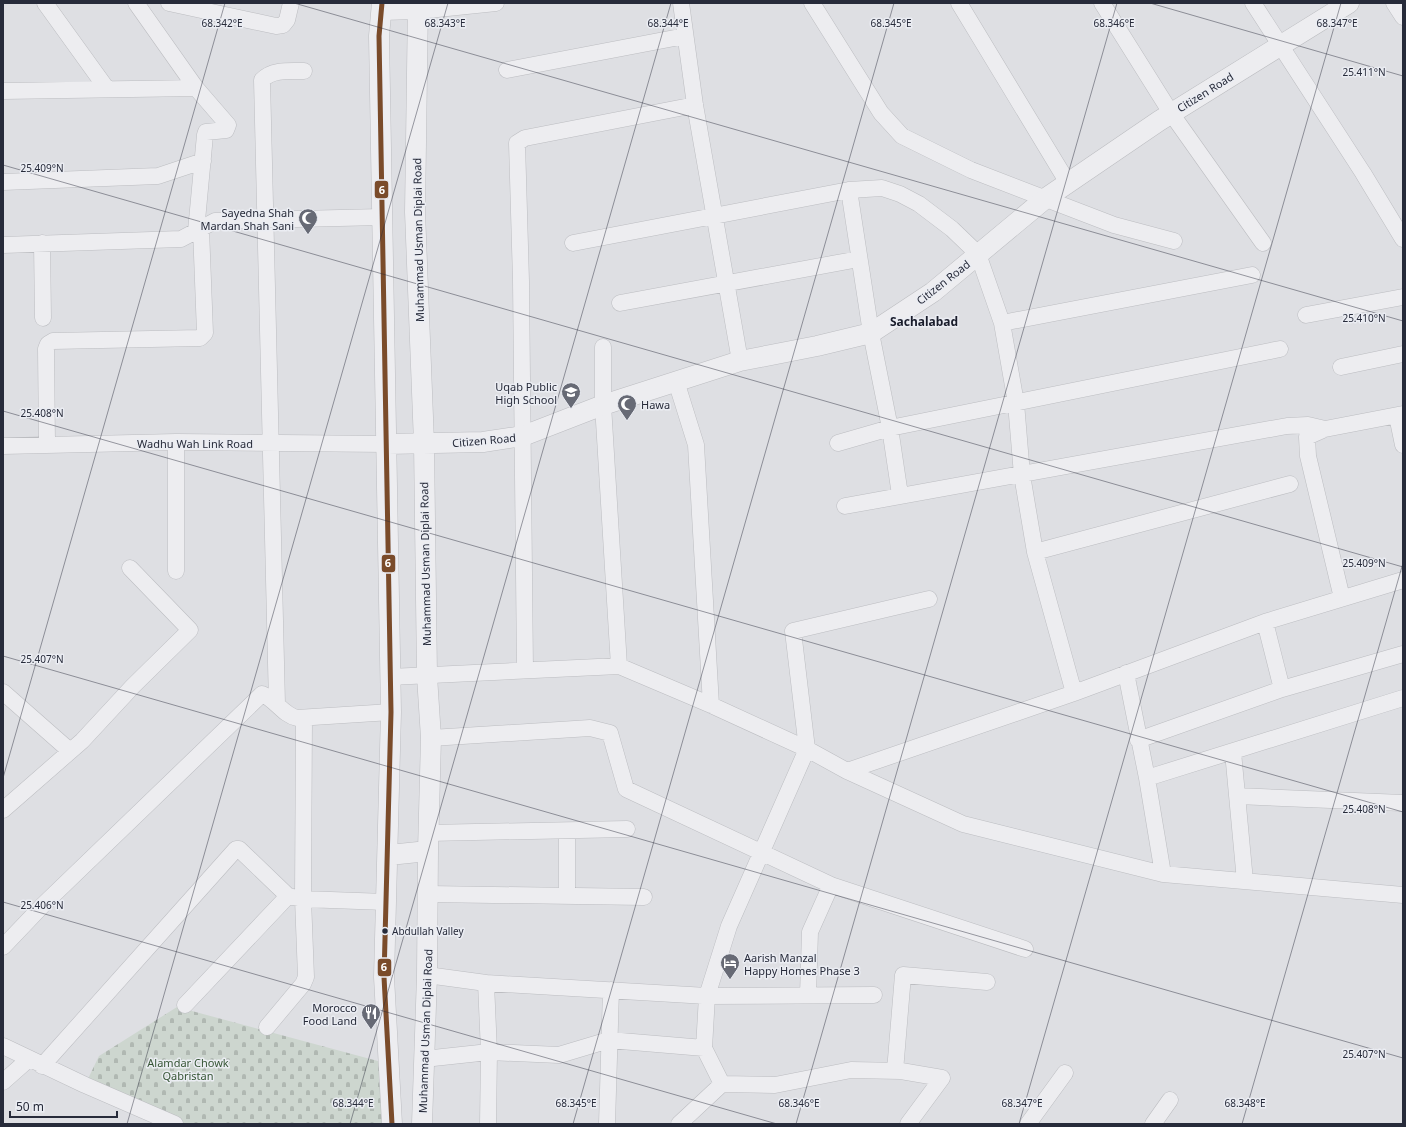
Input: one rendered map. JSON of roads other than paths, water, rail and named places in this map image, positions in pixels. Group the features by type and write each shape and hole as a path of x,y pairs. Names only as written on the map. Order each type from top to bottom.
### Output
{"street":[{"path":"45,3 107,90"},
{"path":"47,444 46,349 48,344 53,341 200,338 205,333 198,230 206,132 226,130 228,126 196,88 136,3"},
{"path":"169,3 195,6 276,26 283,25 287,20 291,3"},
{"path":"392,1124 384,977 389,855 391,712 379,36 382,8 496,3"},
{"path":"681,3 695,105 740,361"},
{"path":"812,3 881,113 902,136 970,170 1114,225 1174,241"},
{"path":"959,3 1068,183"},
{"path":"1102,3 1171,113 1263,243"},
{"path":"1253,3 1363,173 1403,239"},
{"name":"Citizen Road","path":"387,444 483,442 523,436 603,405 740,361 817,346 871,333 933,292 1046,198 1171,113 1349,3"},
{"path":"1394,3 1403,17"},
{"name":"Muhammad Usman Diplai Road","path":"418,7 415,212 424,443 427,676 431,738 428,842 427,975 422,1124"},
{"path":"507,70 685,36"},
{"path":"277,704 262,80 267,74 304,70"},
{"path":"3,92 196,88"},
{"path":"525,670 523,436 517,143 526,138 695,105"},
{"path":"3,182 158,176 204,161"},
{"path":"573,243 715,217 849,190 882,188 900,194 918,204 952,228 978,254 1002,323 1016,403 1022,475 1035,552 1074,693"},
{"path":"849,190 871,333 890,428 900,495"},
{"path":"3,245 181,239 215,222 382,217"},
{"path":"42,244 43,318"},
{"path":"620,303 860,259"},
{"path":"1002,323 1252,275"},
{"path":"1306,315 1403,297"},
{"path":"603,347 603,405 619,666"},
{"path":"838,443 890,428 1280,349"},
{"path":"1341,367 1403,354"},
{"path":"676,381 696,445 711,705"},
{"path":"1342,598 1308,456 1307,437 1324,429 1400,415 1403,445"},
{"path":"845,506 1287,426 1308,425 1324,429"},
{"path":"176,442 176,571"},
{"name":"Wadhu Wah Link Road","path":"3,446 176,442 387,444"},
{"path":"1035,552 1290,484"},
{"path":"3,810 82,741 133,686 190,630 130,568"},
{"path":"847,771 1074,693 1126,672 1265,622 1403,580"},
{"path":"722,1084 704,1048 707,996 729,926 763,852 807,749 793,631 929,598"},
{"path":"1265,622 1282,689"},
{"path":"1138,740 1282,689 1403,654"},
{"path":"390,677 619,666 711,705 807,749 847,771 963,824 1163,874 1403,895"},
{"path":"1126,672 1138,740 1147,778 1163,874"},
{"path":"3,692 70,751"},
{"path":"3,947 43,905 262,694 268,697 292,717 304,718 391,712"},
{"path":"1147,778 1403,698"},
{"path":"267,1027 303,984 306,977 303,899 304,718"},
{"path":"431,738 590,728 610,733 626,789 831,885 1026,949"},
{"path":"1233,752 1245,881"},
{"path":"1237,796 1403,803"},
{"path":"389,855 428,842 566,831 626,829"},
{"path":"566,831 567,894"},
{"path":"3,1082 36,1063 233,850 239,849 288,896 303,899 386,902"},
{"path":"808,995 810,932 831,885"},
{"path":"428,894 567,894 644,897"},
{"path":"185,1005 288,896"},
{"path":"427,975 486,982 707,996 874,995"},
{"path":"895,1070 903,975 987,982"},
{"path":"486,982 489,1052 488,1124"},
{"path":"607,1124 611,990"},
{"path":"424,1059 489,1052 559,1055 609,1040 704,1048"},
{"path":"3,1046 36,1063 175,1124"},
{"path":"679,1124 722,1084 775,1085 851,1070 895,1070 942,1078 908,1124"},
{"path":"1028,1124 1064,1073"},
{"path":"1153,1124 1170,1100"}],"place":[{"name":"Sayedna Shah Mardan Shah Sani","path":"308,235"},
{"name":"Uqab Public High School","path":"571,409"},
{"name":"Hawa","path":"627,421"},
{"name":"Abdullah Valley","path":"385,931"},
{"name":"Aarish Manzal Happy Homes Phase 3","path":"730,980"},
{"name":"Morocco Food Land","path":"371,1030"}],"district":[{"name":"Sachalabad","path":"924,321"}],"park label":[{"name":"Alamdar Chowk Qabristan","path":"188,1068"}]}
